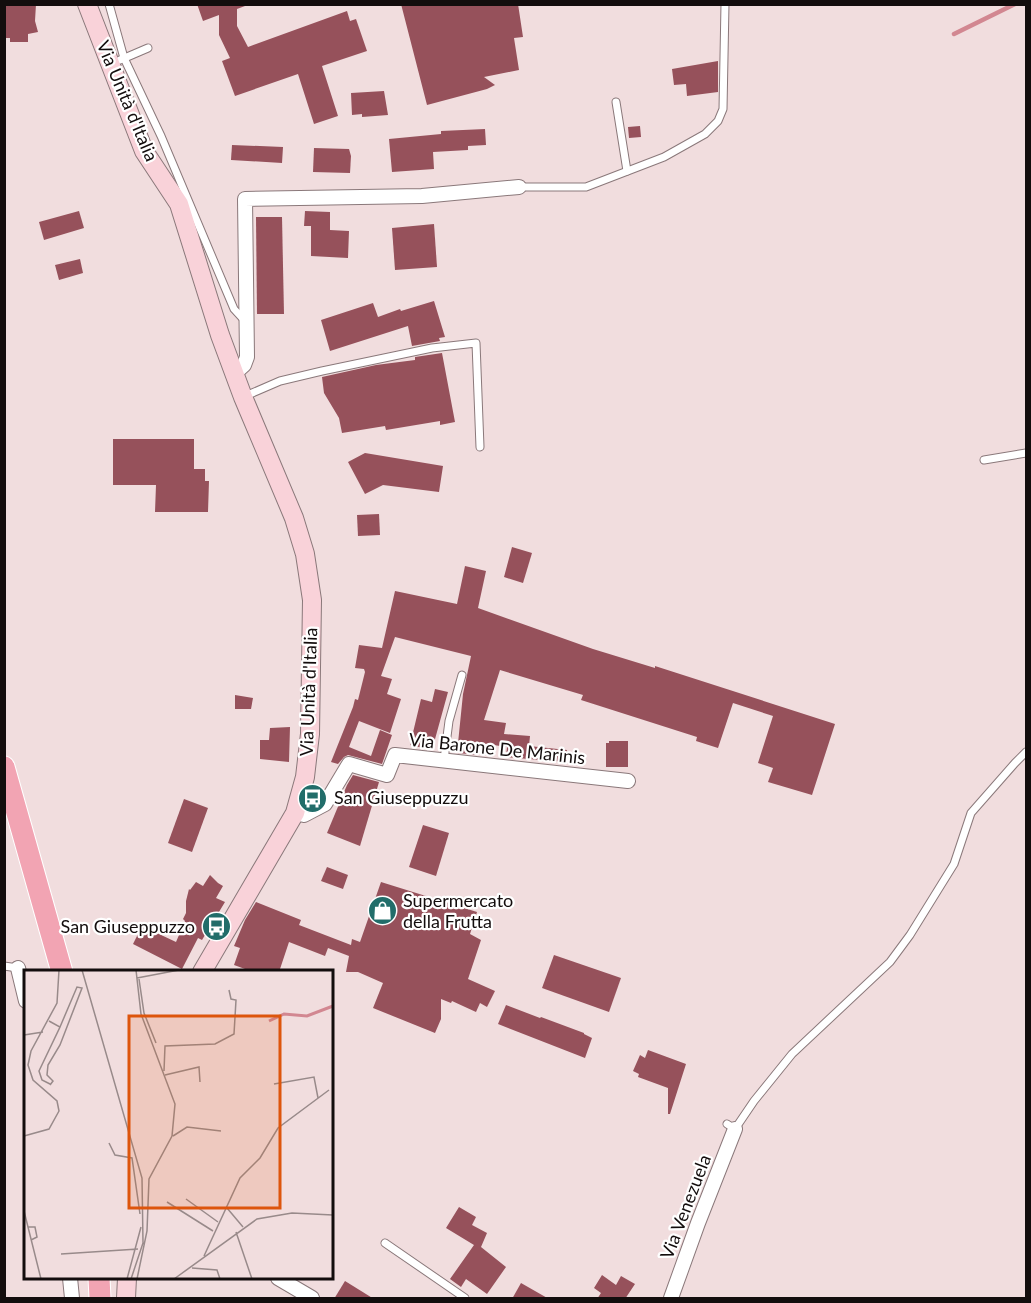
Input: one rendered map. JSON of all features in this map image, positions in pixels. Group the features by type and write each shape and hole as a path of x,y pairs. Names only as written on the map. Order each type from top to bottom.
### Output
{"main road":[{"path":"4,767 61,970"},
{"path":"99,1279 100,1299"}],"street":[{"name":"Via Unità d'Italia","path":"87,4 117,61 144,151 179,204 220,335 243,397 294,518 305,554 310,582 312,600 310,734 305,777 295,813 230,930 203,970"},
{"path":"235,373 244,365 247,357 245,199 422,196 519,187"},
{"name":"Via Barone De Marinis","path":"295,813 304,815 325,804 349,764 387,776 395,755 628,781"},
{"path":"11,967 24,996"},
{"name":"Via Venezuela","path":"671,1299 731,1126"},
{"path":"70,1279 72,1299"},
{"path":"126,1299 127,1279"},
{"path":"280,1279 312,1299"}],"lane":[{"path":"109,4 117,61 161,135 234,309 247,323"},
{"path":"519,187 586,187 664,157 705,134 717,121 723,109 725,4"},
{"path":"117,61 148,48"},
{"path":"616,102 627,171"},
{"path":"179,204 194,215"},
{"path":"243,397 280,381 322,371 432,348 476,343 480,447"},
{"path":"984,460 1026,453"},
{"path":"444,761 449,721 462,675"},
{"path":"731,1126 792,1054 890,962 954,864 971,813 1026,752"},
{"path":"385,1243 465,1299"}],"building":[{"path":"4,4 36,4 35,21 38,32 28,34 28,42 10,42 10,38 4,38"},
{"path":"197,4 245,4 237,9 237,26 248,47 347,11 350,21 356,19 367,51 322,66 338,116 314,124 298,74 235,96 222,61 230,58 219,35 219,15 203,21"},
{"path":"401,4 518,4 523,37 514,38 519,70 484,77 495,85 487,89 427,105"},
{"path":"718,61 718,92 687,96 686,84 674,85 672,69"},
{"path":"384,91 388,115 362,117 362,114 352,115 351,93"},
{"path":"640,126 641,137 629,138 628,127"},
{"path":"485,129 486,145 468,146 468,150 433,152 434,169 392,172 389,139 441,134 441,131"},
{"path":"232,145 283,147 282,163 231,160"},
{"path":"314,148 349,149 350,173 313,172"},
{"path":"79,211 84,228 44,240 39,222"},
{"path":"305,211 330,212 330,230 349,231 348,258 311,256 311,226 304,226"},
{"path":"256,217 282,217 284,314 257,314"},
{"path":"434,224 437,267 395,270 392,228"},
{"path":"80,259 83,273 59,280 55,265"},
{"path":"434,301 445,337 439,338 440,341 412,346 408,326 330,351 321,320 373,303 378,317"},
{"path":"442,353 455,422 440,425 440,421 386,430 385,426 342,433 339,418 324,393 322,377"},
{"path":"113,439 194,439 194,469 205,469 205,481 209,481 208,512 155,512 156,485 113,485"},
{"path":"365,453 443,466 439,492 383,485 365,494 348,462"},
{"path":"379,514 380,535 358,536 357,515"},
{"path":"512,547 532,553 523,583 504,577"},
{"path":"465,566 486,571 478,608 593,649 655,668 655,666 835,724 812,795 768,782 773,768 758,763 773,716 733,703 718,748 696,741 697,737 581,700 583,695 500,670 484,720 506,723 504,734 530,736 529,746 567,750 565,762 506,757 507,747 480,743 479,755 457,753 463,694 471,656 395,637 381,676 392,679 387,694 401,699 390,733 359,721 349,747 371,756 380,730 392,735 382,764 348,755 338,764 331,762 355,699 358,700 365,672 364,669 355,668 359,645 382,648 395,591 457,604"},
{"path":"435,689 448,692 432,750 410,745 421,699 432,702"},
{"path":"235,695 253,698 251,709 235,709"},
{"path":"290,727 289,762 260,759 260,740 269,740 270,728"},
{"path":"628,741 628,767 606,767 606,743"},
{"path":"353,775 379,782 360,846 327,833"},
{"path":"184,799 208,808 192,852 168,843"},
{"path":"423,825 449,833 436,876 409,867"},
{"path":"327,867 348,875 343,889 321,881"},
{"path":"210,875 223,886 216,898 225,902 202,940 198,938 182,969 133,944 142,926 176,942 185,921 183,919 189,889 196,882 203,886"},
{"path":"381,882 477,912 470,934 481,940 468,979 495,991 487,1007 480,1003 476,1012 452,1001 451,1003 441,999 441,1019 435,1033 373,1008 383,983 358,972 346,972 349,956 328,948 325,956 289,942 280,970 245,970 234,965 240,948 234,946 256,902 301,920 299,925 351,945 352,939 360,942"},
{"path":"554,955 621,978 609,1012 542,988"},
{"path":"506,1005 584,1033 592,1038 585,1058 498,1024"},
{"path":"648,1050 686,1064 670,1114 668,1114 668,1088 638,1077 639,1074 633,1071 640,1055 645,1058"},
{"path":"459,1207 476,1217 472,1225 487,1233 481,1247 506,1267 487,1294 466,1279 461,1287 450,1279 474,1245 446,1228"},
{"path":"602,1275 616,1285 621,1276 635,1284 625,1299 597,1299 601,1293 594,1288"},
{"path":"345,1281 374,1299 334,1299"},
{"path":"521,1283 549,1299 512,1299"}],"waterway":[{"path":"954,34 1015,4"}],"place":[{"name":"San Giuseppuzzu","path":"313,798"},
{"name":"Supermercato della Frutta","path":"382,911"},
{"name":"San Giuseppuzzo","path":"216,927"}]}
